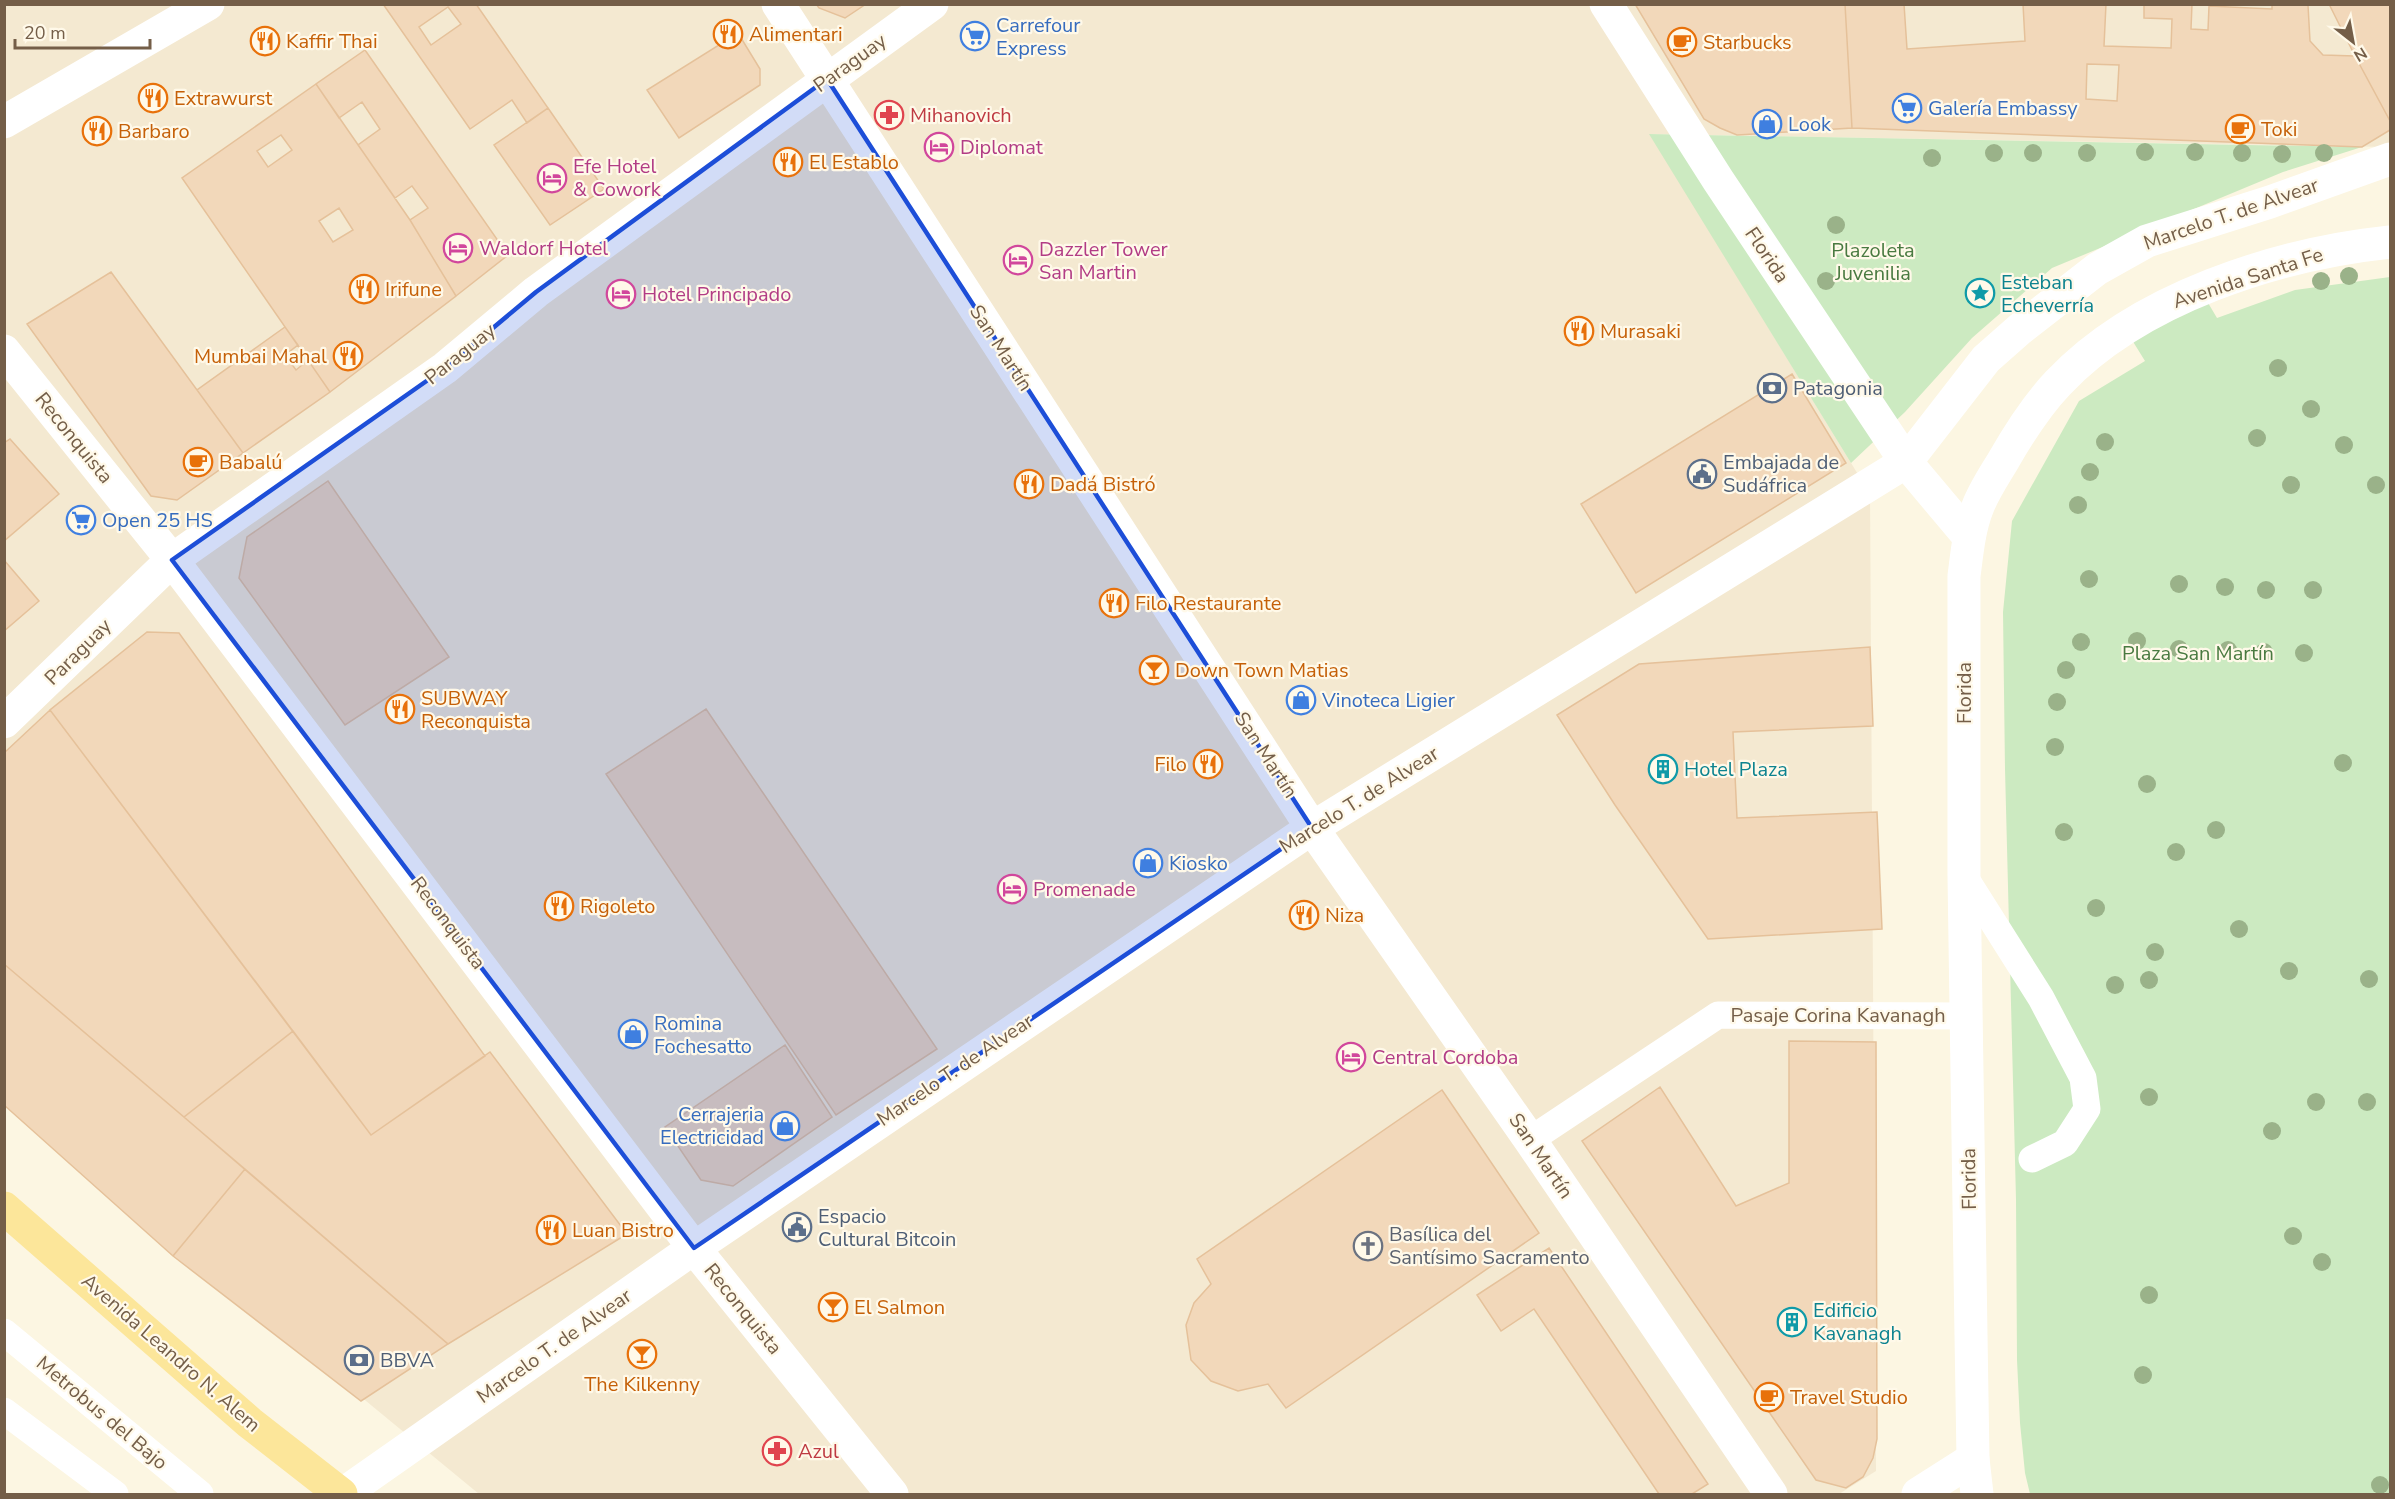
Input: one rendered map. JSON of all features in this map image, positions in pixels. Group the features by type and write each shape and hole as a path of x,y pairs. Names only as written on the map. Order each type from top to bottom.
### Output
{"main road":[{"name":"Avenida Leandro N. Alem","path":"4,1208 250,1423 342,1494"}],"street":[{"path":"4,122 208,4"},
{"name":"San Martín","path":"778,4 1312,828 1530,1140 1771,1494"},
{"name":"Paraguay","path":"4,722 172,560 445,368 536,292 932,4"},
{"name":"Florida","path":"1606,4 1718,180 1906,462 1969,537 1964,576 1964,876 1973,1459 1977,1494"},
{"name":"Marcelo T. de Alvear","path":"342,1494 694,1248 1312,828 1906,462 1986,359 2020,329 2097,269 2146,241 2270,202 2391,159"},
{"name":"Avenida Santa Fe","path":"1969,537 1977,507 2023,425 2058,382 2114,335 2183,296 2247,274 2299,257 2354,246 2391,242"},
{"name":"Reconquista","path":"4,351 172,560 694,1248 892,1494"},
{"path":"1918,1494 1973,1459"}],"lane":[{"path":"1964,876 2041,998 2083,1078 2087,1109 2065,1143 2032,1159"},
{"name":"Pasaje Corina Kavanagh","path":"1530,1140 1718,1015 1967,1016"},
{"name":"Metrobus del Bajo","path":"4,1332 200,1494"},
{"path":"4,1411 116,1494"}],"highlighted area":[{"path":"827,79 1312,828 694,1248 172,560 445,368 536,292"}],"shaded area":[{"path":"4,5 2390,5 2390,147 1650,134 1870,494 1876,1471 1839,1494 479,1494 5,1104"}],"green space":[{"name":"Plazoleta Juvenilia","path":"1649,134 2362,147 2283,172 2052,268 1972,338 1905,412 1851,463"},
{"name":"Plaza San Martín","path":"2390,277 2390,1494 2030,1494 2025,1473 2020,1423 2017,1360 2016,1199 2005,769 2003,612 2012,521 2079,401 2145,361 2132,340 2204,296 2217,318 2295,290"}],"building":[{"path":"383,4 476,4 548,108 527,123 512,100 470,129","holes":["448,7 461,24 431,45 419,27"]},
{"path":"816,4 866,4 845,18 819,8"},
{"path":"1635,4 1845,4 1852,128 1737,135 1704,119"},
{"path":"1845,4 1904,4 1907,49 2025,41 2023,4 2106,4 2104,46 2171,48 2172,19 2144,18 2144,4 2192,4 2191,29 2208,30 2209,6 2272,9 2272,4 2311,4 2308,5 2310,41 2323,55 2355,56 2390,121 2390,130 2362,147 1852,128","holes":["2087,64 2119,65 2117,101 2086,99"]},
{"path":"2329,4 2390,4 2390,121 2355,56"},
{"path":"738,33 760,69 760,85 679,138 647,90"},
{"path":"365,50 508,255 456,296 410,220 428,208 412,186 395,198 358,145 380,129 362,102 339,118 316,84"},
{"path":"316,84 410,220 456,296 330,392 182,178","holes":["281,135 292,150 268,167 257,151","339,208 353,230 333,242 319,221"]},
{"path":"548,108 604,189 550,225 494,145"},
{"path":"111,272 243,453 177,500 151,496 27,324"},
{"path":"285,327 298,345 285,355 296,370 308,360 330,392 243,453 197,390"},
{"path":"1792,374 1846,463 1636,593 1581,504"},
{"path":"10,439 59,494 4,541 4,443"},
{"path":"328,481 449,657 345,725 239,578 247,537"},
{"path":"4,560 39,601 4,631"},
{"path":"147,632 179,633 485,1056 371,1135 50,710"},
{"name":"Hotel Plaza","path":"1870,647 1873,726 1733,732 1737,818 1877,812 1882,929 1708,939 1615,805 1557,715 1639,664"},
{"path":"706,709 937,1049 836,1115 606,774"},
{"path":"50,710 293,1031 184,1117 4,964 4,753"},
{"path":"4,964 245,1169 173,1256 4,1105"},
{"path":"293,1031 371,1135 490,1052 627,1234 448,1344 184,1117"},
{"name":"Edificio Kavanagh","path":"1789,1041 1876,1042 1877,1439 1873,1458 1863,1477 1846,1488 1816,1480 1582,1141 1660,1087 1736,1206 1789,1183"},
{"path":"785,1045 832,1117 733,1186 701,1180 665,1127"},
{"name":"Basílica del Santísimo Sacramento","path":"1442,1090 1539,1233 1286,1408 1268,1384 1238,1391 1211,1381 1191,1360 1186,1325 1194,1303 1211,1284 1197,1259"},
{"path":"245,1169 448,1344 361,1401 173,1256"},
{"path":"1549,1248 1708,1484 1692,1494 1659,1494 1534,1309 1501,1331 1477,1295"}],"place":[{"name":"Alimentari","path":"728,34"},
{"name":"Carrefour Express","path":"975,36"},
{"name":"Kaffir Thai","path":"265,41"},
{"name":"Starbucks","path":"1682,42"},
{"name":"Extrawurst","path":"153,98"},
{"name":"Galería Embassy","path":"1907,108"},
{"name":"Mihanovich","path":"889,115"},
{"name":"Look","path":"1767,124"},
{"name":"Toki","path":"2240,129"},
{"name":"Barbaro","path":"97,131"},
{"name":"Diplomat","path":"939,147"},
{"name":"El Establo","path":"788,162"},
{"name":"Efe Hotel & Cowork","path":"552,178"},
{"name":"Waldorf Hotel","path":"458,248"},
{"name":"Dazzler Tower San Martin","path":"1018,260"},
{"name":"Irifune","path":"364,289"},
{"name":"Esteban Echeverría","path":"1980,293"},
{"name":"Hotel Principado","path":"621,294"},
{"name":"Murasaki","path":"1579,331"},
{"name":"Mumbai Mahal","path":"348,356"},
{"name":"Patagonia","path":"1772,388"},
{"name":"Babalú","path":"198,462"},
{"name":"Embajada de Sudáfrica","path":"1702,474"},
{"name":"Dadá Bistró","path":"1029,484"},
{"name":"Open 25 HS","path":"81,520"},
{"name":"Filo Restaurante","path":"1114,603"},
{"name":"Down Town Matias","path":"1154,670"},
{"name":"Vinoteca Ligier","path":"1301,700"},
{"name":"SUBWAY Reconquista","path":"400,709"},
{"name":"Filo","path":"1208,764"},
{"name":"Hotel Plaza","path":"1663,769"},
{"name":"Kiosko","path":"1148,863"},
{"name":"Promenade","path":"1012,889"},
{"name":"Rigoleto","path":"559,906"},
{"name":"Niza","path":"1304,915"},
{"name":"Romina Fochesatto","path":"633,1034"},
{"name":"Central Cordoba","path":"1351,1057"},
{"name":"Cerrajeria Electricidad","path":"785,1126"},
{"name":"Espacio Cultural Bitcoin","path":"797,1227"},
{"name":"Luan Bistro","path":"551,1230"},
{"name":"Basílica del Santísimo Sacramento","path":"1368,1246"},
{"name":"El Salmon","path":"833,1307"},
{"name":"Edificio Kavanagh","path":"1792,1322"},
{"name":"The Kilkenny","path":"642,1354"},
{"name":"BBVA","path":"359,1360"},
{"name":"Travel Studio","path":"1769,1397"},
{"name":"Azul","path":"777,1451"}]}
